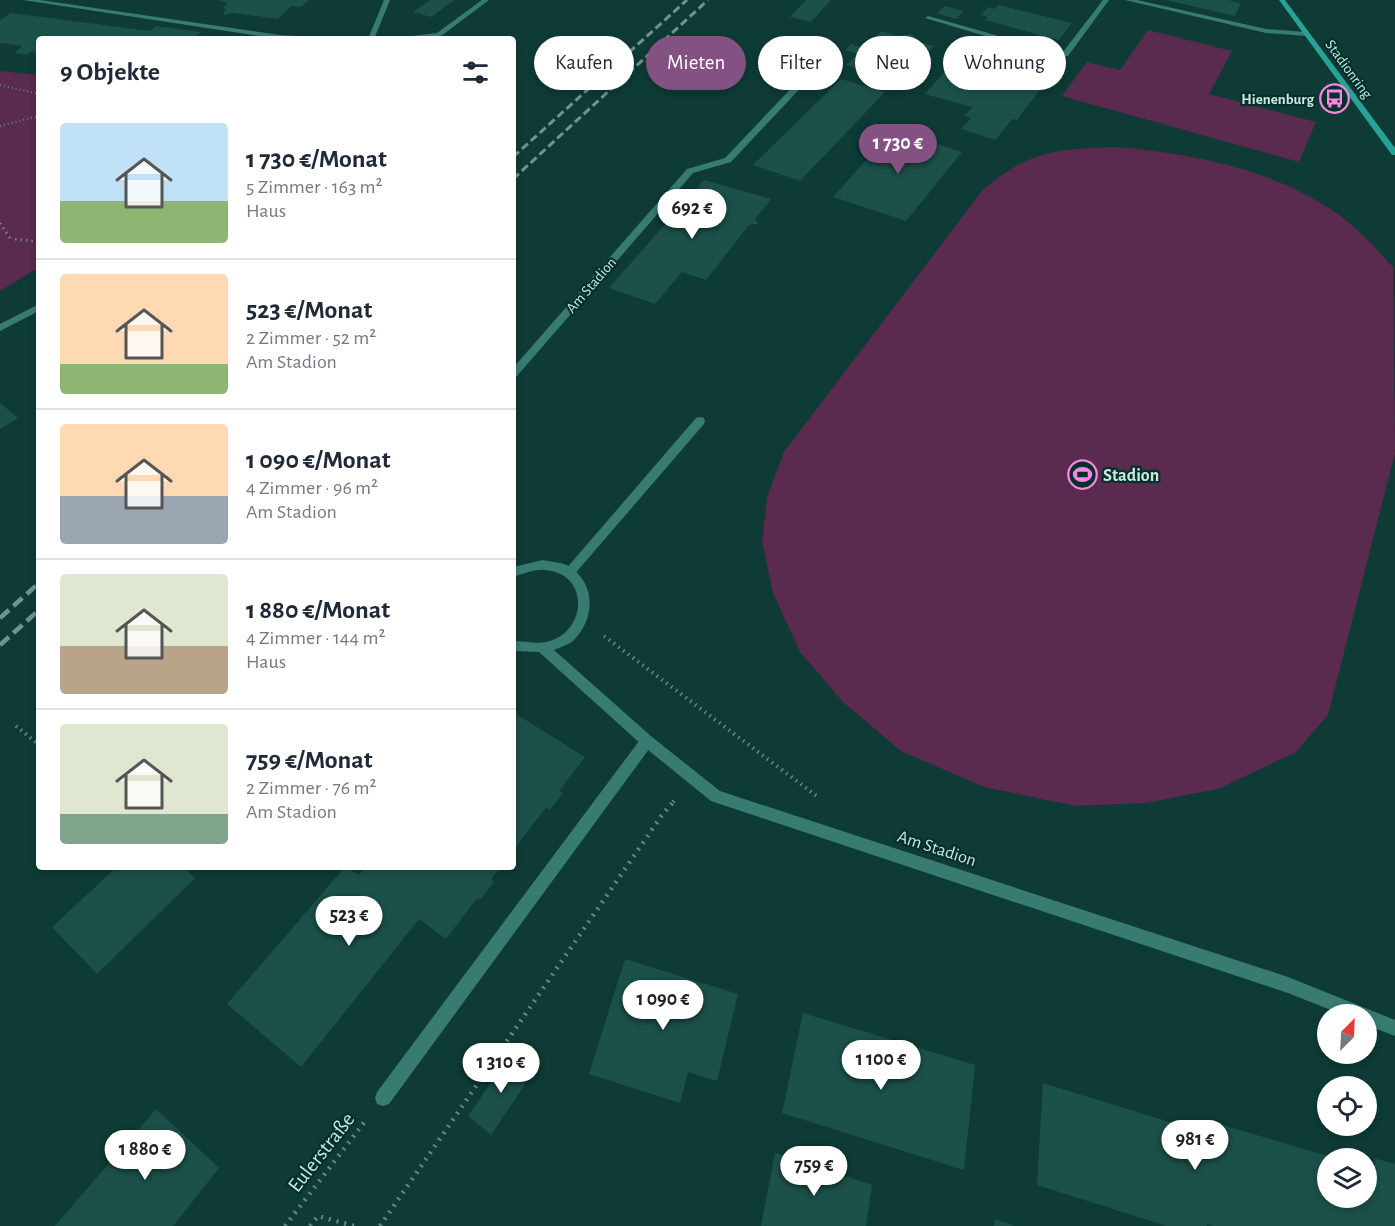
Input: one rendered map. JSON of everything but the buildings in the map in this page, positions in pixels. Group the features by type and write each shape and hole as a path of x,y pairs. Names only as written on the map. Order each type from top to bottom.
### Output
{"main road":[{"name":"Stadionring","path":"1281,0 1395,153"}],"street":[{"path":"26,0 273,36"},
{"path":"371,36 387,0"},
{"path":"430,36 439,35 486,0"},
{"path":"928,18 1055,54 1065,54 1106,0"},
{"path":"1128,0 1266,31 1306,34"},
{"name":"Am Stadion","path":"516,372 690,171 728,160 794,90"},
{"path":"0,328 36,309"},
{"path":"569,573 700,421"},
{"path":"516,571 543,566 569,573 579,582 585,594 587,607 582,621 573,633 559,642 543,648 527,649 516,647"},
{"name":"Am Stadion","path":"543,648 647,741 716,796 1288,985 1335,1004"},
{"path":"383,1098 647,741"},
{"path":"1377,1022 1395,1029"}],"path":[{"path":"0,85 36,93"},
{"path":"0,126 36,117"},
{"path":"0,223 10,238"},
{"path":"15,239 36,242"},
{"path":"599,632 819,798 829,802"},
{"path":"16,726 36,743"},
{"path":"380,1226 662,814 695,779"},
{"name":"Eulerstraße","path":"285,1226 383,1098"},
{"path":"310,1226 318,1216 354,1226"}],"shaded area":[{"path":"1148,30 1232,51 1209,94 1316,122 1299,162 1062,96 1087,62 1120,70"},
{"path":"0,71 36,75 36,269 0,291"},
{"name":"Stadion","path":"1117,147 1200,159 1279,182 1305,194 1338,214 1386,259 1393,267 1395,453 1328,715 1296,752 1218,789 1145,803 1076,806 984,787 901,751 843,702 800,652 773,593 762,542 767,497 784,452 982,191 1014,167 1045,154 1077,149"}],"railway":[{"path":"516,154 687,0"},
{"path":"516,176 708,0"},
{"path":"0,618 36,586"},
{"path":"0,645 36,613"}],"place":[{"name":"Hienenburg","path":"1335,99"},
{"name":"Stadion","path":"1082,475"}]}
